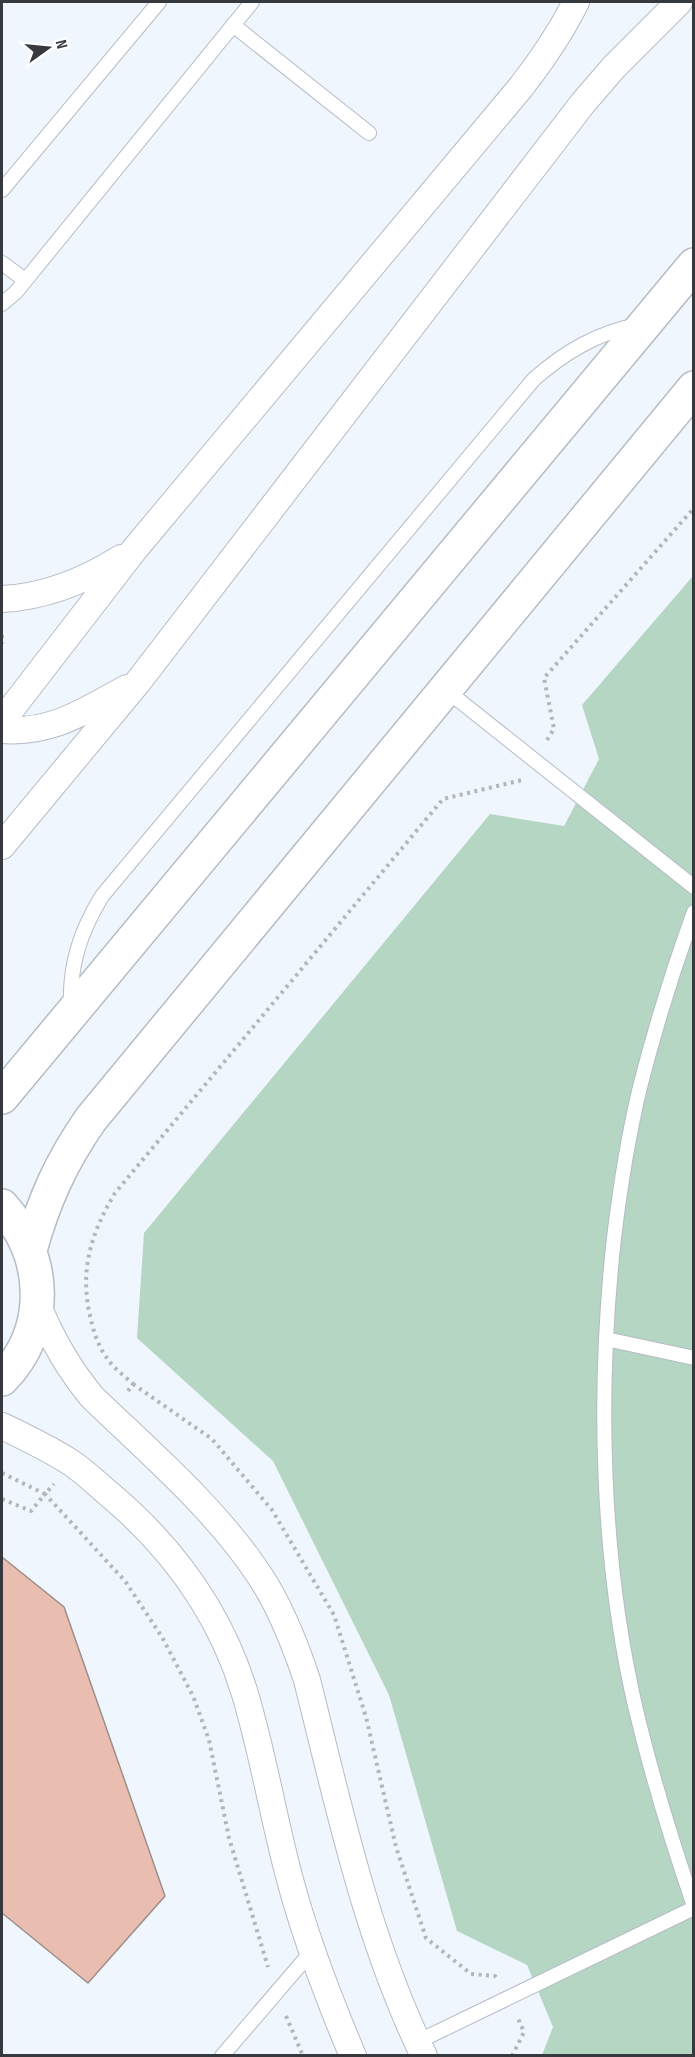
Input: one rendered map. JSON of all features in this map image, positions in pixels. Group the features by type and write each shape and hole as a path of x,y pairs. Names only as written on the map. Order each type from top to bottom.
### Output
{"street":[{"path":"2,721 135,550 521,87 543,58 576,2"},
{"path":"2,846 138,682 583,103 622,58 679,2"},
{"path":"2,1097 693,265"},
{"path":"30,1250 47,1194 60,1168 91,1119 693,388"},
{"path":"2,599 12,599 56,589 97,573 135,550"},
{"path":"2,730 21,731 49,727 76,716 138,682"},
{"path":"2,1206 16,1221 30,1250 37,1276 38,1303 30,1337 13,1368 2,1379"},
{"path":"38,1303 47,1328 75,1376 110,1414 217,1519 261,1578 279,1611 295,1645 307,1680 370,1922 392,1983 420,2049"},
{"path":"2,1426 71,1463 132,1513 187,1576 218,1627 245,1694 289,1877 312,1951 353,2055"}],"lane":[{"path":"2,190 159,2"},
{"path":"2,304 25,280 252,2"},
{"path":"233,25 369,133"},
{"path":"2,263 25,280"},
{"path":"71,1015 70,989 75,956 89,917 102,896 534,379 560,357 597,336 645,323"},
{"path":"446,690 693,887"},
{"path":"420,2049 509,1998 693,1907 662,1809 636,1708 617,1606 607,1503 604,1399 608,1295 620,1192 639,1090 666,990 693,912"},
{"path":"606,1339 693,1358"},
{"path":"222,2055 312,1951"}],"path":[{"path":"512,2055 524,2032 509,1998 495,1976 471,1974 426,1938 396,1847 366,1717 334,1615 272,1510 212,1439 133,1384 107,1359 94,1332 87,1304 86,1274 90,1245 100,1218 116,1193 443,799 521,780 554,729 544,678 693,508"},
{"path":"2,635 2,644"},
{"path":"110,1414 133,1384"},
{"path":"2,1499 31,1511 71,1463"},
{"path":"2,1473 45,1494 125,1581 162,1636 193,1696 209,1740 229,1838 276,1993 303,2055"}],"green space":[{"path":"693,576 693,2055 542,2055 553,2027 527,1965 457,1931 389,1695 273,1461 137,1338 144,1233 490,814 564,826 599,759 582,705"}],"building":[{"path":"2,1557 64,1607 165,1896 88,1983 2,1913"}]}
